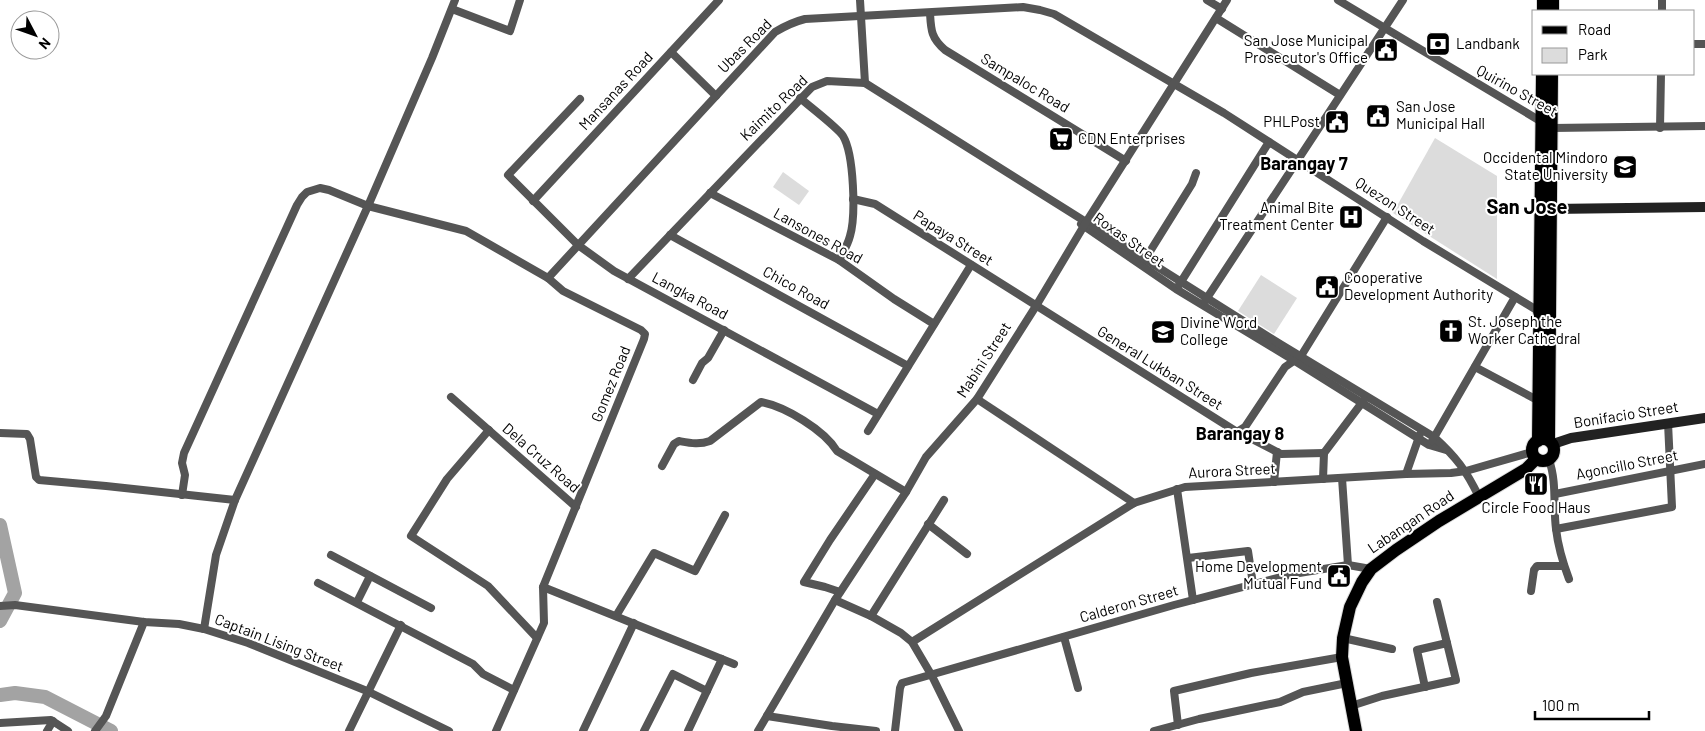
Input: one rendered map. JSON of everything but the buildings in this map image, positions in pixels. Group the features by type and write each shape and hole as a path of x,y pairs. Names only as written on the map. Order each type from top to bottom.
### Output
{"main road":[{"path":"1542,75 1547,126"},
{"path":"1543,449 1547,126 1552,75"},
{"path":"1543,449 1539,401 1545,315"},
{"name":"Labangan Road","path":"1356,731 1342,657 1343,638 1346,621 1355,595 1371,569 1439,521 1526,469 1543,449"}],"street":[{"path":"204,629 216,555 235,500 368,206 455,0"},
{"path":"452,8 510,31 520,0"},
{"name":"Mansanas Road","path":"533,201 719,0"},
{"path":"860,0 865,83"},
{"path":"1207,0 1222,9"},
{"name":"Mabini Street","path":"758,731 838,596 926,458 977,399 1227,0"},
{"name":"Quirino Street","path":"1338,0 1547,126 1660,128 1705,126"},
{"path":"1202,305 1403,0"},
{"name":"Ubas Road","path":"548,278 775,32 791,22 805,19 930,12 1023,4 1054,14 1175,84"},
{"name":"Sampaloc Road","path":"930,12 932,34 938,44 945,50 1126,161"},
{"path":"1216,18 1340,95"},
{"path":"671,52 716,96"},
{"path":"1660,128 1661,75"},
{"name":"Kaimito Road","path":"628,278 812,87 822,82 865,83"},
{"name":"Roxas Street","path":"865,83 1002,168 1144,262 1181,281 1298,359 1364,400 1418,438 1430,445 1450,451"},
{"name":"Quezon Street","path":"1175,84 1545,315"},
{"path":"800,98 843,136 850,155 853,199 851,233 839,260"},
{"name":"Langka Road","path":"580,99 508,175 578,245 614,271 878,414"},
{"path":"1176,289 1269,142"},
{"path":"1144,262 1192,184 1196,172"},
{"name":"Gomez Road","path":"182,495 185,475 182,463 184,453 302,197 307,192 320,188 329,190 368,206 466,231 548,278 563,291 641,330 645,334 543,587 544,623 496,731"},
{"name":"Lansones Road","path":"710,193 839,260 894,299 934,324"},
{"name":"Papaya Street","path":"853,199 875,204 1036,306"},
{"path":"1546,207 1705,207"},
{"path":"1240,431 1245,427 1285,367 1298,359 1387,217"},
{"name":"Chico Road","path":"670,235 908,366"},
{"name":"Roxas Street","path":"1144,262 1176,289 1298,359"},
{"path":"868,431 970,265"},
{"path":"1430,445 1515,297"},
{"name":"General Lukban Street","path":"1036,306 1234,431 1240,431 1277,452"},
{"path":"693,380 724,330"},
{"path":"1475,367 1539,401"},
{"name":"Dela Cruz Road","path":"451,397 576,507"},
{"path":"977,399 1134,503"},
{"path":"1322,479 1324,453 1364,400"},
{"name":"Roxas Street","path":"1364,400 1434,437 1450,451 1466,471 1479,497"},
{"path":"662,466 674,444 679,441 702,444 710,441 761,402 772,404 795,415 826,436 837,451 906,492"},
{"name":"Bonifacio Street","path":"1543,449 1571,438 1705,418"},
{"path":"1556,529 1672,507 1668,424"},
{"name":"Dela Cruz Road","path":"489,430 447,479 411,536 488,586 537,638"},
{"path":"1406,474 1421,430"},
{"path":"0,433 27,434 30,439 36,477 39,480 235,500"},
{"path":"1543,449 1552,468 1556,529 1568,579"},
{"name":"Aurora Street","path":"912,642 1134,503 1184,487 1406,474 1452,474 1543,449"},
{"path":"1274,482 1277,452 1286,455 1324,453"},
{"name":"Agoncillo Street","path":"1554,494 1705,464"},
{"path":"875,474 804,582 825,587 901,633 912,642 932,676 959,731"},
{"path":"1342,478 1348,565"},
{"path":"1178,489 1193,600"},
{"path":"871,616 944,500"},
{"path":"616,616 654,553 695,571 725,515"},
{"path":"928,524 967,554"},
{"path":"1188,558 1248,551 1253,584"},
{"path":"331,555 432,608"},
{"name":"Calderon Street","path":"895,731 902,683 1193,600 1293,574 1348,565 1371,569"},
{"path":"1531,591 1534,570 1537,566 1564,566"},
{"path":"357,602 370,576"},
{"path":"318,583 474,664 483,674 514,690"},
{"path":"543,587 734,664"},
{"path":"1351,706 1382,696 1456,680 1437,602"},
{"name":"Captain Lising Street","path":"3,606 15,605 144,622 179,624 204,629 248,643 367,691 449,731"},
{"path":"97,728 106,716 144,622"},
{"path":"583,731 634,623"},
{"path":"348,731 401,625"},
{"path":"1064,637 1078,688"},
{"path":"1343,638 1392,649"},
{"path":"1425,687 1417,650 1447,643"},
{"path":"1178,725 1174,691 1251,673 1342,657"},
{"path":"688,731 722,659"},
{"path":"644,731 673,674 707,691"},
{"path":"1154,731 1280,702 1303,692 1348,683"},
{"path":"767,716 831,729 876,731"},
{"path":"0,724 53,721 68,731"},
{"path":"47,731 53,721"}],"green space":[{"path":"1435,138 1497,176 1497,279 1393,213"},
{"path":"783,172 809,191 799,205 773,187"},
{"path":"1261,275 1297,298 1274,334 1238,311"}],"waterway":[{"path":"0,525 15,593 0,621"},
{"path":"0,695 15,693 45,697 111,731"}],"place":[{"name":"Landbank","path":"1438,44"},
{"name":"San Jose Municipal Prosecutor's Office","path":"1386,50"},
{"name":"San Jose Municipal Hall","path":"1378,116"},
{"name":"PHLPost","path":"1337,122"},
{"name":"CDN Enterprises","path":"1061,139"},
{"name":"Occidental Mindoro State University","path":"1625,167"},
{"name":"Animal Bite Treatment Center","path":"1351,217"},
{"name":"Cooperative Development Authority","path":"1327,287"},
{"name":"St. Joseph the Worker Cathedral","path":"1451,331"},
{"name":"Divine Word College","path":"1163,332"},
{"name":"Circle Food Haus","path":"1536,484"},
{"name":"Home Development Mutual Fund","path":"1339,576"}],"district":[{"name":"Barangay 7","path":"1304,164"},
{"name":"San Jose","path":"1527,207"},
{"name":"Barangay 8","path":"1240,434"}]}
